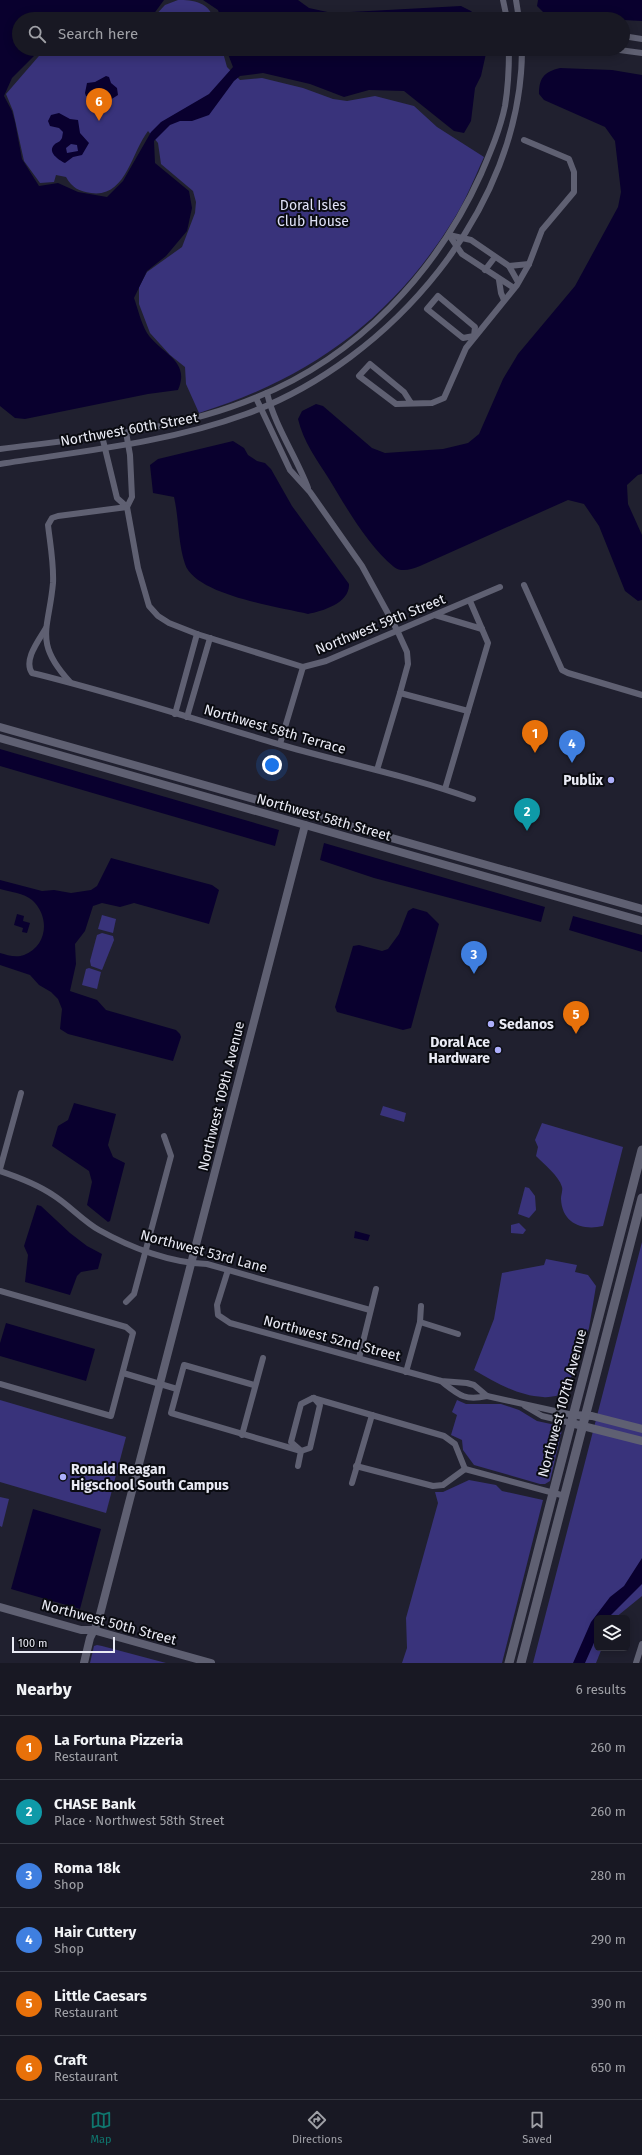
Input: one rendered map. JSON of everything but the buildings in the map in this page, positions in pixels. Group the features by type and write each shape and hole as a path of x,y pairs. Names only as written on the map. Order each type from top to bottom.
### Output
{"main road":[{"name":"Northwest 107th Avenue","path":"509,1663 642,1150"},
{"name":"Northwest 107th Avenue","path":"522,1663 642,1198"}],"street":[{"path":"503,0 506,12"},
{"path":"516,0 518,12"},
{"path":"630,37 642,39"},
{"path":"630,51 642,53"},
{"name":"Northwest 60th Street","path":"0,450 102,436 191,419 256,398 316,368 382,314 417,278 449,235 474,189 496,136 507,93 510,56"},
{"name":"Northwest 60th Street","path":"0,464 190,432 270,405 328,374 374,339 409,306 462,238 487,193 508,145 520,92 522,56"},
{"path":"411,403 404,392 370,364 359,376 393,403 399,405 411,403 432,403 444,398 461,357 474,336 514,288 529,264 542,230 574,192 575,182 573,167 569,159 524,140"},
{"path":"449,235 471,240 509,266 518,282"},
{"path":"449,235 455,247 462,254 499,280 514,288"},
{"path":"485,270 495,257"},
{"path":"509,266 529,264"},
{"path":"499,280 501,293 504,300"},
{"path":"438,296 475,327 474,336 463,338 427,309 438,296"},
{"path":"267,393 270,405 284,438 299,464 310,492"},
{"path":"256,398 290,470 310,492 362,566 397,630 407,652 408,664 377,770"},
{"path":"126,432 132,497 127,507"},
{"path":"102,436 117,498 127,507"},
{"path":"70,682 50,656 46,642 46,628 53,581 48,525 52,518 58,516 127,507"},
{"name":"Northwest 59th Street","path":"127,507 138,568 149,606 158,616 169,623 198,634 303,667 326,661 500,587"},
{"path":"524,585 562,670 642,695"},
{"path":"445,789 488,643 470,601"},
{"path":"435,614 482,629"},
{"name":"Northwest 58th Terrace","path":"46,628 29,660 28,667 32,673 70,682 280,744 445,789 473,799"},
{"path":"175,714 198,634"},
{"path":"187,717 210,638"},
{"path":"280,744 303,667"},
{"path":"400,693 468,711"},
{"name":"Northwest 58th Street","path":"0,727 642,909"},
{"name":"Northwest 58th Street","path":"0,738 642,921"},
{"name":"Northwest 109th Avenue","path":"84,1663 93,1630 98,1622 307,815"},
{"path":"0,1170 21,1093"},
{"path":"126,1302 134,1294 171,1156 164,1136"},
{"name":"Northwest 53rd Lane","path":"0,1170 28,1181 51,1194 98,1230 146,1251 191,1263 207,1264 370,1310"},
{"name":"Northwest 52nd Street","path":"228,1270 217,1305 218,1314 230,1323 441,1381 462,1382 474,1385 488,1396"},
{"path":"359,1358 376,1289"},
{"path":"0,1291 126,1327 133,1333 111,1416 0,1384"},
{"path":"406,1372 420,1322 421,1306"},
{"path":"420,1322 458,1334"},
{"path":"242,1434 254,1385 263,1358"},
{"path":"254,1385 184,1365 170,1413 301,1451 310,1448 320,1405 313,1398"},
{"path":"123,1373 177,1389"},
{"name":"Northwest 52nd Street","path":"441,1381 458,1394 468,1399 488,1396 524,1405 542,1416 572,1419 585,1416 642,1429"},
{"path":"458,1394 462,1382"},
{"path":"301,1451 291,1442 301,1404 313,1398 444,1436 455,1444 465,1469"},
{"path":"352,1483 372,1415"},
{"name":"Northwest 52nd Street","path":"572,1419 583,1426 642,1441"},
{"path":"298,1466 301,1451"},
{"path":"356,1466 433,1486 443,1485 465,1469"},
{"path":"465,1469 565,1496"},
{"name":"Northwest 50th Street","path":"0,1607 81,1630 93,1630 211,1663"},
{"path":"636,1663 642,1644"}],"green space":[{"path":"178,0 190,1 200,3 210,12 158,12 165,5"},
{"name":"Doral Isles Club House","path":"39,56 224,56 227,67 240,80 262,78 303,88 333,99 347,101 375,96 414,106 437,127 484,157 457,214 428,257 402,288 374,317 344,342 276,383 239,399 199,413 186,384 185,367 170,355 150,333 139,304 139,287 147,272 182,247 195,213 196,202 193,191 161,164 158,143 148,131 126,172 112,189 103,193 91,193 79,190 68,181 66,177 56,175 54,182 40,183 24,161 13,111 6,94"},
{"path":"102,915 116,919 113,933 98,929"},
{"path":"102,933 113,936 114,940 102,970 91,966 90,961 97,935"},
{"path":"89,968 101,972 97,989 82,985 86,969"},
{"path":"383,1106 406,1113 404,1122 380,1115"},
{"path":"542,1123 623,1147 603,1226 581,1226 574,1223 565,1214 561,1199 562,1188 558,1179 536,1156 538,1147 535,1140"},
{"path":"525,1187 529,1188 535,1196 536,1210 529,1218 518,1214"},
{"path":"519,1223 526,1230 523,1234 511,1233 511,1225"},
{"path":"642,1242 642,1596 619,1615 594,1615 594,1651 601,1651 596,1663 533,1663"},
{"path":"546,1259 577,1265 575,1272 588,1275 596,1286 589,1328 565,1394 551,1397 534,1396 516,1391 498,1384 474,1370 494,1319 502,1273 544,1265"},
{"path":"0,1400 126,1437 106,1513 0,1482"},
{"path":"457,1400 466,1404 501,1404 519,1410 537,1421 560,1426 562,1430 550,1481 545,1484 540,1484 474,1465 463,1450 462,1440 451,1435 457,1415 452,1412"},
{"path":"469,1480 496,1485 502,1491 543,1500 502,1663 402,1663 407,1648 406,1618 438,1503 435,1492 443,1492"},
{"path":"0,1497 9,1499 2,1527 0,1526"},
{"path":"97,1645 166,1663 90,1663 94,1646"}],"shaded area":[{"path":"0,0 164,0 155,12 12,12 12,56 34,56 12,78 4,96 12,111 22,159 39,186 58,183 78,192 107,197 123,181 151,132 161,122 209,94 233,67 229,56 485,56 481,76 475,88 471,121 464,133 454,131 404,91 369,90 344,97 310,84 263,73 240,76 234,81 209,115 192,121 180,121 170,125 154,141 155,163 189,191 192,208 187,231 166,256 147,271 134,298 147,333 178,364 181,371 181,380 178,390 148,394 25,419 15,418 0,406"},
{"path":"203,0 298,0 309,8 327,12 219,12"},
{"path":"538,0 642,0 642,21 630,20 630,12 543,12 537,6"},
{"path":"461,6 472,12 350,12"},
{"path":"560,68 612,70 642,75 642,474 638,475 627,485 628,504 642,535 642,600 638,601 625,591 599,526 584,504 568,500 420,566 407,570 397,569 375,548 350,514 311,450 303,435 298,419 302,411 316,404 323,406 372,448 385,453 443,449 468,443 479,434 503,379 518,354 575,286 618,207 621,192 615,141 605,127 544,100 539,94 541,80 544,76"},
{"path":"106,76 109,77 111,83 117,88 118,95 107,102 103,100 100,93 93,97 86,96 85,93 87,83 95,82"},
{"path":"59,113 70,119 78,120 80,133 89,143 82,155 73,157 65,163 54,155 52,150 53,147 62,138 63,132 59,128 50,126 48,121 51,115","holes":["71,144 77,145 78,151 67,153 66,148"]},
{"path":"233,441 244,448 248,455 257,461 265,463 271,469 292,506 349,584 348,591 345,596 334,605 321,611 308,614 239,598 204,584 192,575 185,564 181,548 174,497 153,493 150,465 158,459"},
{"path":"0,749 279,830 275,846 0,766"},
{"path":"324,843 545,907 541,922 374,878 320,860"},
{"path":"111,858 212,885 219,890 209,924 134,903 120,907 102,903 93,906 85,931 75,944 76,964 70,991 97,1000 106,1010 176,1030 181,1037 173,1061 68,1034 60,1029 62,1009 58,999 51,992 39,985 30,975 0,965 0,953 21,956 32,951 42,938 44,922 42,914 32,900 17,893 0,889 0,880 42,891 54,890 71,893 91,890 97,886"},
{"path":"413,908 427,912 439,924 411,1028 403,1030 337,1012 335,1007 353,946 359,945 382,951 388,949 399,934 408,911"},
{"path":"17,914 24,916 23,921 30,923 27,933 22,932 23,928 14,925"},
{"path":"573,916 642,935 642,952 569,930"},
{"path":"74,1103 116,1114 108,1145 113,1157 125,1163 110,1221 108,1222 87,1205 92,1182 89,1171 52,1146 58,1126 68,1120"},
{"path":"37,1205 41,1206 70,1233 87,1246 102,1254 98,1269 81,1272 77,1276 70,1295 25,1282 28,1255 24,1246"},
{"path":"355,1231 370,1235 368,1241 354,1238"},
{"path":"6,1323 95,1349 86,1381 0,1356 0,1343"},
{"path":"33,1509 101,1529 80,1609 11,1589"},
{"path":"642,1558 642,1584 611,1615 596,1615 610,1597 624,1586"},
{"path":"594,1618 594,1643 585,1663 573,1663"}],"place":[{"name":"Craft","path":"99,121"},
{"name":"La Fortuna Pizzeria","path":"535,753"},
{"name":"Hair Cuttery","path":"572,763"},
{"name":"Publix","path":"611,780"},
{"name":"CHASE Bank","path":"527,831"},
{"name":"Roma 18k","path":"474,974"},
{"name":"Sedanos","path":"491,1024"},
{"name":"Little Caesars","path":"576,1034"},
{"name":"Doral Ace Hardware","path":"498,1050"},
{"name":"Ronald Reagan Higschool South Campus","path":"63,1477"}]}
